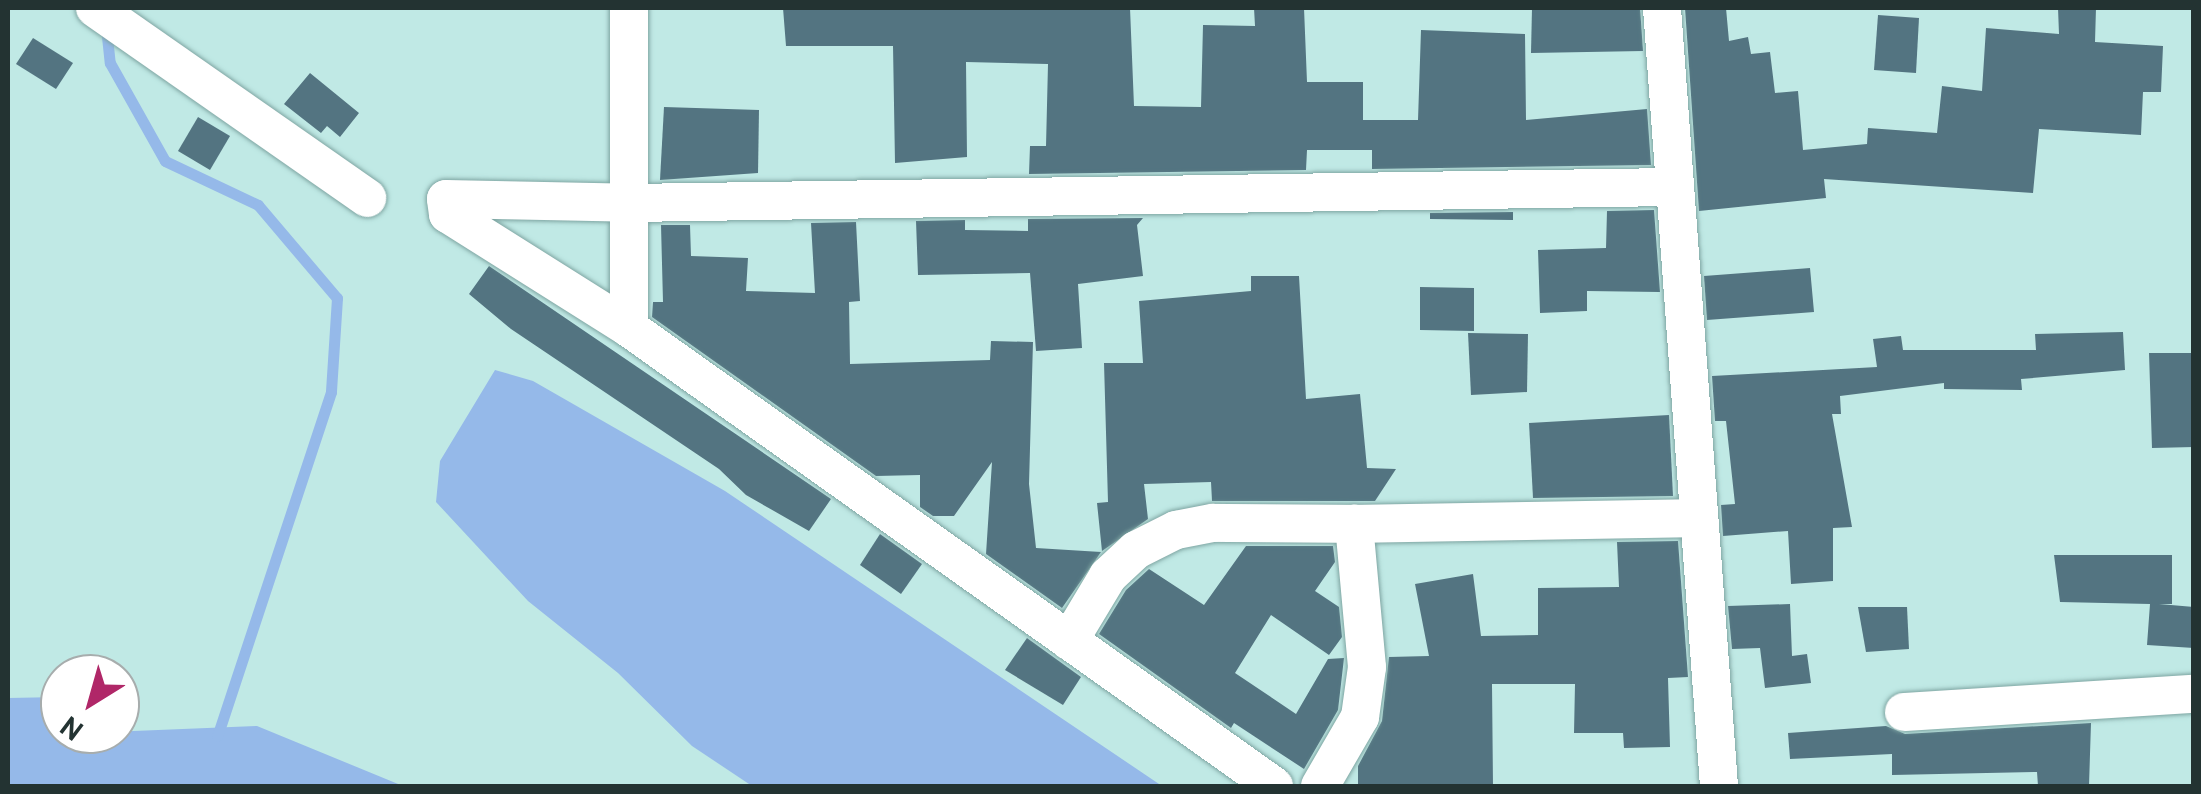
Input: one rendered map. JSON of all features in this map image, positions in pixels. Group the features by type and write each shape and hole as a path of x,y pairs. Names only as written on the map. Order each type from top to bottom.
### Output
{"street":[{"path":"95,8 207,92 367,198"},
{"path":"629,8 629,328"},
{"path":"1662,8 1719,786"},
{"path":"1274,786 629,328 448,214 443,204 452,196 630,203 1675,187"},
{"path":"1069,640 1108,576 1136,550 1176,530 1213,523 1699,518"},
{"path":"1320,786 1360,717 1367,667 1354,524"},
{"path":"1904,712 2194,694"}],"water":[{"path":"495,370 533,381 725,491 1162,786 752,786 692,746 618,673 528,601 436,502 440,461"},
{"path":"40,697 40,754 140,754 140,731 257,726 403,786 8,786 8,698"}],"building":[{"path":"783,8 1130,8 1134,106 1201,107 1203,25 1255,26 1254,8 1304,8 1307,82 1363,82 1363,120 1418,120 1421,30 1525,34 1526,120 1647,109 1651,165 1372,169 1372,150 1307,150 1306,170 1029,174 1030,146 1046,146 1048,64 966,62 967,157 895,163 893,46 786,46"},
{"path":"1532,8 1640,8 1643,51 1531,53"},
{"path":"1685,8 1726,8 1729,41 1748,37 1751,54 1770,52 1775,93 1798,91 1803,150 1867,144 1868,128 1937,133 1942,86 1982,91 1986,28 2059,34 2058,8 2096,8 2095,42 2163,46 2161,92 2143,92 2141,135 2039,129 2033,193 1824,179 1826,198 1699,211"},
{"path":"1878,15 1919,18 1916,73 1874,70"},
{"path":"33,38 73,63 56,89 16,64"},
{"path":"310,73 359,113 340,137 327,126 321,133 284,104"},
{"path":"664,107 759,110 758,173 660,180"},
{"path":"198,117 230,136 210,170 178,151"},
{"path":"1654,210 1660,292 1587,291 1587,311 1540,313 1538,250 1606,248 1607,211"},
{"path":"1513,212 1513,220 1430,219 1430,213"},
{"path":"1143,218 1137,225 1143,276 1078,284 1082,348 1036,351 1030,273 918,275 916,221 965,220 965,230 1028,231 1028,219"},
{"path":"856,222 860,301 849,302 850,364 990,360 991,341 1033,342 1029,484 1036,548 1101,552 1062,608 986,554 992,462 954,516 933,516 920,507 920,475 876,476 652,317 653,302 663,302 661,225 690,225 691,256 748,258 746,291 815,293 811,223"},
{"path":"489,266 831,499 809,531 746,495 719,469 511,329 469,294"},
{"path":"1810,268 1814,312 1707,320 1704,276"},
{"path":"1251,276 1299,276 1306,399 1360,394 1367,468 1396,469 1375,501 1212,501 1211,482 1144,484 1148,519 1102,551 1097,503 1108,502 1104,363 1143,363 1139,301 1251,291"},
{"path":"1420,287 1474,288 1474,331 1420,330"},
{"path":"2123,332 2125,370 2021,379 2022,390 1944,389 1944,383 1840,396 1841,414 1832,414 1852,527 1833,528 1833,581 1791,584 1788,531 1723,536 1721,505 1735,504 1726,421 1715,421 1712,376 1877,367 1873,339 1901,336 1903,350 2036,350 2035,334"},
{"path":"1468,333 1528,334 1527,392 1471,395"},
{"path":"2149,353 2194,353 2194,447 2152,448"},
{"path":"1669,415 1673,496 1533,498 1529,423"},
{"path":"880,534 922,564 901,594 860,565"},
{"path":"1678,541 1688,677 1668,678 1670,747 1624,748 1623,733 1574,733 1575,684 1492,684 1493,786 1358,786 1358,766 1382,721 1389,657 1429,656 1415,584 1473,574 1481,636 1538,635 1538,588 1619,587 1617,542"},
{"path":"1246,546 1333,546 1335,562 1315,591 1339,607 1342,637 1329,655 1271,615 1235,673 1296,714 1328,659 1344,658 1338,710 1304,769 1234,723 1231,728 1099,634 1126,590 1149,569 1204,605"},
{"path":"2054,555 2172,555 2172,604 2159,604 2194,607 2194,648 2147,645 2150,604 2060,602"},
{"path":"1790,604 1792,656 1807,654 1811,683 1765,688 1760,648 1732,649 1728,606"},
{"path":"1858,607 1907,607 1909,649 1866,652"},
{"path":"1027,638 1081,677 1063,705 1005,670"},
{"path":"2091,723 2089,786 2038,786 2037,772 1892,775 1892,754 1790,759 1788,733 1886,726 1905,734"}],"waterway":[{"path":"106,27 110,63 165,161 258,205 337,298 331,392 217,736"}]}
